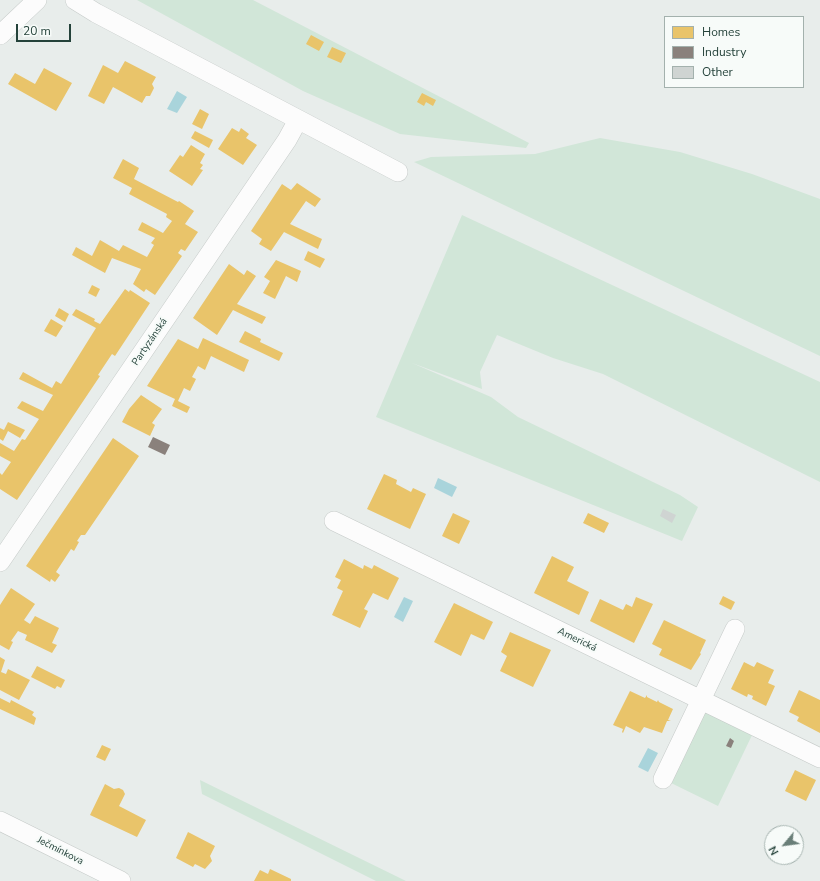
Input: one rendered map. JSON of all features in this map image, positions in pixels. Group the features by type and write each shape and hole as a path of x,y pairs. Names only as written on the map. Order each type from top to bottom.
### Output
{"street":[{"path":"0,35 37,0"},
{"path":"75,0 96,13 398,172"},
{"name":"Partyzánská","path":"0,562 287,140 298,120"},
{"name":"Americká","path":"334,521 820,758"},
{"path":"662,779 735,629"},
{"name":"Ječmínkova","path":"0,820 101,877 121,881"}],"green space":[{"path":"137,0 253,0 529,143 526,148 400,134 303,91"},
{"path":"600,138 680,152 752,174 820,199 820,356 414,162 431,157 535,154"},
{"path":"462,215 820,382 820,482 603,374 553,358 497,335 480,372 482,389 412,363 491,397 518,417 680,495 698,507 682,541 376,417"},
{"path":"703,706 754,731 718,806 667,781"},
{"path":"200,780 406,881 376,881 202,794"}],"water":[{"path":"177,91 187,97 177,113 167,109"},
{"path":"438,478 457,487 452,497 434,488"},
{"path":"404,597 413,601 403,622 394,617"},
{"path":"648,748 658,753 648,772 638,767"}],"building: Homes":[{"path":"311,35 324,42 319,51 306,44"},
{"path":"332,47 346,53 341,63 327,57"},
{"path":"125,61 156,77 152,84 154,88 150,96 146,96 142,103 113,87 104,104 88,96 103,65 118,73"},
{"path":"44,68 72,83 56,111 8,84 15,73 35,84"},
{"path":"422,93 436,100 433,106 426,102 424,106 417,102"},
{"path":"200,109 209,114 202,129 192,124"},
{"path":"232,128 239,132 241,128 249,134 246,138 257,145 243,165 218,149"},
{"path":"195,131 213,140 209,148 191,138"},
{"path":"191,145 205,154 200,163 203,165 200,169 203,170 192,186 169,171 180,155 183,157"},
{"path":"123,159 139,168 134,179 178,202 179,201 194,211 185,224 198,232 185,251 181,249 178,253 182,256 155,295 146,289 144,292 133,284 141,269 112,258 105,273 72,255 76,247 92,256 100,240 119,251 123,245 147,257 154,245 151,243 155,238 138,230 142,222 163,233 172,221 166,217 167,214 129,194 132,188 113,178"},
{"path":"297,183 321,199 315,207 306,201 290,224 322,239 318,249 284,232 271,251 259,244 262,239 251,231 282,184 291,190"},
{"path":"308,251 325,259 320,268 304,260"},
{"path":"276,260 301,271 297,282 286,276 275,299 263,293 270,281 264,277"},
{"path":"229,264 244,275 247,270 256,276 237,304 266,317 262,324 233,310 217,335 193,318"},
{"path":"92,285 100,289 96,297 88,293"},
{"path":"125,289 129,292 130,290 150,303 115,356 112,354 98,375 100,376 17,500 0,489 0,473 2,475 11,462 0,456 0,443 14,451 22,439 25,440 39,419 17,408 22,401 43,411 53,395 19,379 23,372 52,388 56,381 61,384 96,328 72,315 76,309 95,319 94,321 100,324"},
{"path":"59,308 69,314 65,322 55,316"},
{"path":"51,319 63,326 56,337 44,331"},
{"path":"245,331 261,339 260,342 283,353 279,361 239,342"},
{"path":"203,338 249,360 244,372 211,356 205,370 198,366 192,377 196,379 190,391 184,388 178,401 190,407 187,413 172,406 175,399 147,386 178,339 198,349"},
{"path":"141,395 162,409 152,423 155,425 150,436 122,422 129,409"},
{"path":"8,422 25,430 20,438 8,431 3,441 0,439 0,428 4,430"},
{"path":"113,438 139,456 85,535 81,535 77,541 79,542 74,551 71,549 56,572 60,575 55,582 51,579 50,582 26,566"},
{"path":"384,474 397,480 396,484 411,492 413,488 426,494 410,529 367,509"},
{"path":"453,513 470,521 459,544 442,536"},
{"path":"588,513 609,523 604,533 583,523"},
{"path":"552,556 574,567 567,581 589,592 579,615 534,593"},
{"path":"344,559 363,569 364,565 372,569 374,565 399,578 388,600 373,593 364,609 368,611 360,628 332,615 343,591 337,588 341,580 335,577"},
{"path":"11,588 35,604 24,620 30,624 35,616 59,628 52,643 57,645 52,653 25,640 27,635 18,631 11,641 13,642 9,650 0,645 0,605"},
{"path":"723,596 735,602 731,610 719,604"},
{"path":"636,597 653,604 634,643 590,621 600,599 623,610 626,604 632,607"},
{"path":"454,603 493,622 484,640 471,634 461,656 434,642"},
{"path":"664,620 706,640 700,653 701,654 691,670 659,655 662,649 652,644"},
{"path":"510,632 551,650 533,687 500,671 507,656 501,652"},
{"path":"0,657 5,660 1,672 6,674 8,669 30,680 19,700 0,690"},
{"path":"744,662 754,667 757,662 774,670 768,683 775,686 766,706 752,699 753,696 748,694 747,697 731,689"},
{"path":"37,666 65,680 61,688 57,686 55,689 31,677"},
{"path":"799,690 820,700 820,733 797,721 799,717 789,712"},
{"path":"630,691 645,698 647,695 647,697 657,702 658,700 659,702 673,709 668,720 671,721 667,721 662,733 644,727 640,733 626,726 623,733 623,729 613,725"},
{"path":"0,698 10,703 11,700 34,712 32,715 36,718 34,725 0,709"},
{"path":"102,745 111,749 105,761 96,757"},
{"path":"795,770 816,780 806,801 785,791"},
{"path":"105,784 114,789 119,788 123,790 125,794 119,806 146,820 137,837 90,815"},
{"path":"188,832 215,846 210,856 212,861 205,869 195,864 193,867 176,858"},
{"path":"270,869 291,879 291,881 254,881 260,870 268,874"}],"building: Industry":[{"path":"153,437 170,445 165,455 148,447"},
{"path":"730,738 734,741 731,748 726,746"}],"building: Other":[{"path":"663,509 676,515 672,523 660,516"}]}
